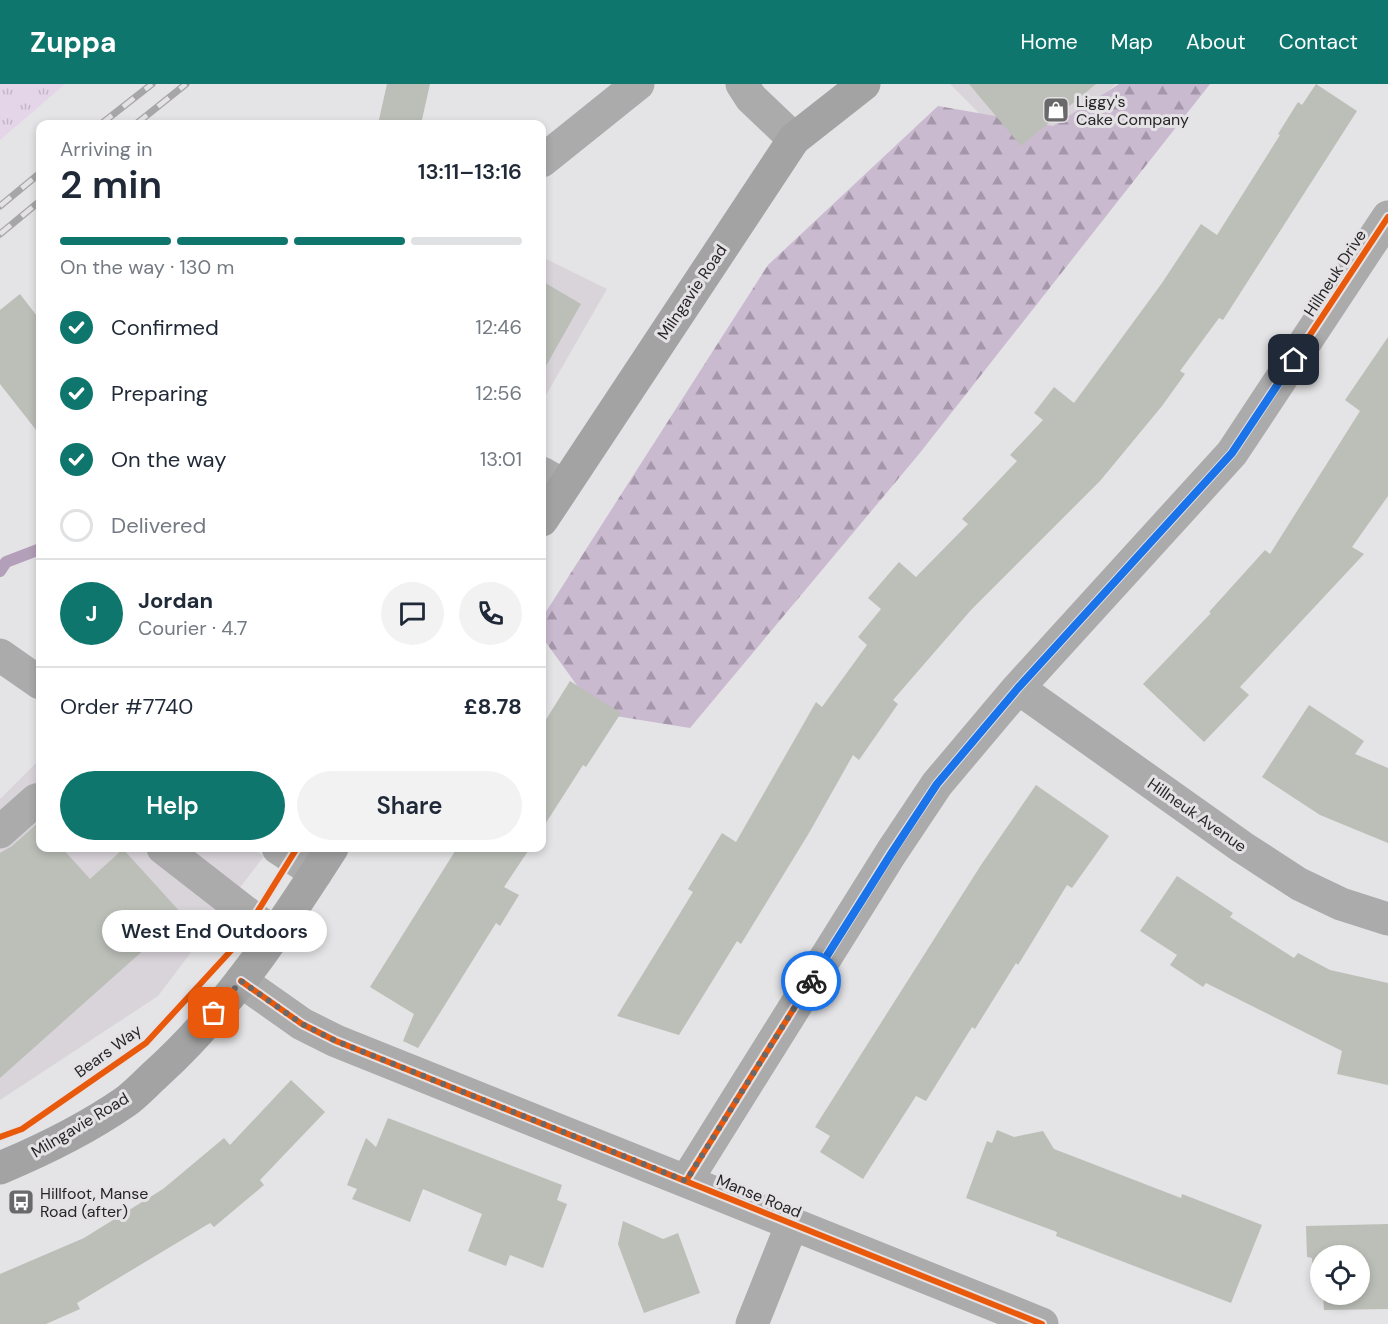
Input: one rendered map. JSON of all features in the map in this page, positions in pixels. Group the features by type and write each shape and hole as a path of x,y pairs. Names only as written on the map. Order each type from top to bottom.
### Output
{"main road":[{"name":"Milngavie Road","path":"546,504 552,479 794,139 864,84"},
{"name":"Milngavie Road","path":"0,1168 48,1148 126,1101 188,1046 276,934 324,860"}],"street":[{"path":"546,158 638,84"},
{"path":"742,84 751,98 794,139"},
{"name":"Hillneuk Drive","path":"686,1181 937,784 1018,688 1232,453 1388,217"},
{"path":"0,655 36,680"},
{"name":"Hillneuk Avenue","path":"1018,688 1242,847 1299,884 1341,904 1388,919"},
{"path":"0,832 36,800"},
{"path":"168,852 276,934"},
{"path":"293,852 324,860"},
{"name":"Manse Road","path":"241,981 302,1024 336,1041 1042,1324"},
{"path":"752,1324 792,1224"}],"shaded area":[{"path":"950,84 1116,84 1025,159"},
{"path":"546,259 607,289 546,395"},
{"path":"36,763 36,852 258,852 264,856 158,996 0,1100 0,799"}],"green space":[{"path":"0,84 65,84 0,140"},
{"path":"1119,84 1210,84 919,454 690,728 597,713 546,643 546,612 768,265 938,106 1053,126"}],"building":[{"path":"387,84 430,84 422,120 379,120"},
{"path":"969,84 1096,84 1021,146"},
{"path":"1316,84 1357,111 1223,320 1219,318 1180,371 1185,374 1162,406 1100,481 971,610 893,700 898,704 859,760 853,755 809,833 741,944 737,941 679,1035 617,1016 693,892 688,889 722,833 736,842 816,702 822,707 867,645 858,637 881,609 868,598 899,562 916,577 968,524 962,519 1017,461 1010,455 1043,420 1034,413 1054,387 1074,403 1162,283 1201,224 1217,235 1298,102 1302,105"},
{"path":"546,283 581,304 546,366"},
{"path":"20,294 36,315 36,430 0,384 0,310"},
{"path":"1388,337 1388,496 1352,547 1364,554 1240,687 1249,695 1204,742 1143,684 1211,613 1209,612 1265,550 1270,554 1360,411 1345,400"},
{"path":"570,681 621,713 586,767 583,765 546,823 546,720"},
{"path":"1309,705 1364,741 1355,754 1388,768 1388,843 1320,815 1262,777"},
{"path":"1036,785 1109,836 1072,888 1067,885 1018,965 1016,963 975,1029 972,1027 926,1101 916,1096 863,1179 820,1152 830,1136 815,1127 981,865"},
{"path":"36,825 36,852 66,852 90,879 120,852 126,852 183,915 0,1078 0,853 12,846"},
{"path":"454,852 527,852 504,887 519,895 500,926 496,923 418,1048 403,1041 414,1014 370,987"},
{"path":"1177,876 1233,913 1230,917 1294,958 1298,953 1330,970 1388,983 1388,1085 1337,1074 1342,1051 1206,983 1203,987 1170,965 1177,955 1140,931"},
{"path":"291,1080 325,1112 260,1180 264,1185 214,1227 210,1223 77,1303 80,1309 46,1324 0,1324 0,1274 84,1238 163,1189 224,1138 230,1145"},
{"path":"388,1118 562,1185 557,1200 567,1204 543,1268 510,1255 506,1266 468,1251 482,1214 423,1189 410,1222 352,1199 357,1189 347,1185 366,1138 376,1147"},
{"path":"997,1130 1014,1137 1043,1131 1054,1149 1181,1198 1182,1194 1262,1225 1231,1303 1056,1236 1057,1232 966,1198 987,1141 992,1143"},
{"path":"623,1221 663,1239 678,1233 700,1293 644,1313 618,1244"},
{"path":"1388,1224 1388,1309 1324,1310 1324,1305 1370,1305 1370,1245 1310,1245 1310,1258 1307,1257 1306,1226"}],"waterway":[{"path":"0,571 6,562 36,551"}],"railway":[{"path":"106,120 152,84"},
{"path":"141,120 186,84"},
{"path":"0,206 36,176"},
{"path":"0,234 36,204"}],"cycle path":[{"path":"686,1181 891,853 937,784 1018,688 1232,453 1388,217"},
{"name":"Bears Way","path":"0,1137 22,1129 146,1043 238,943 295,852"},
{"path":"241,981 302,1024 336,1041 1042,1324"}],"way so far":[{"path":"214,1013 241,981 283,1012 336,1041 686,1181 811,981"}],"place":[{"name":"Liggy's Cake Company","path":"1056,110"},
{"name":"West End Outdoors","path":"214,1013"},
{"name":"Hillfoot, Manse Road (after)","path":"21,1202"}],"route":[{"path":"811,981 937,784 1018,688 1232,453 1294,360"}]}
